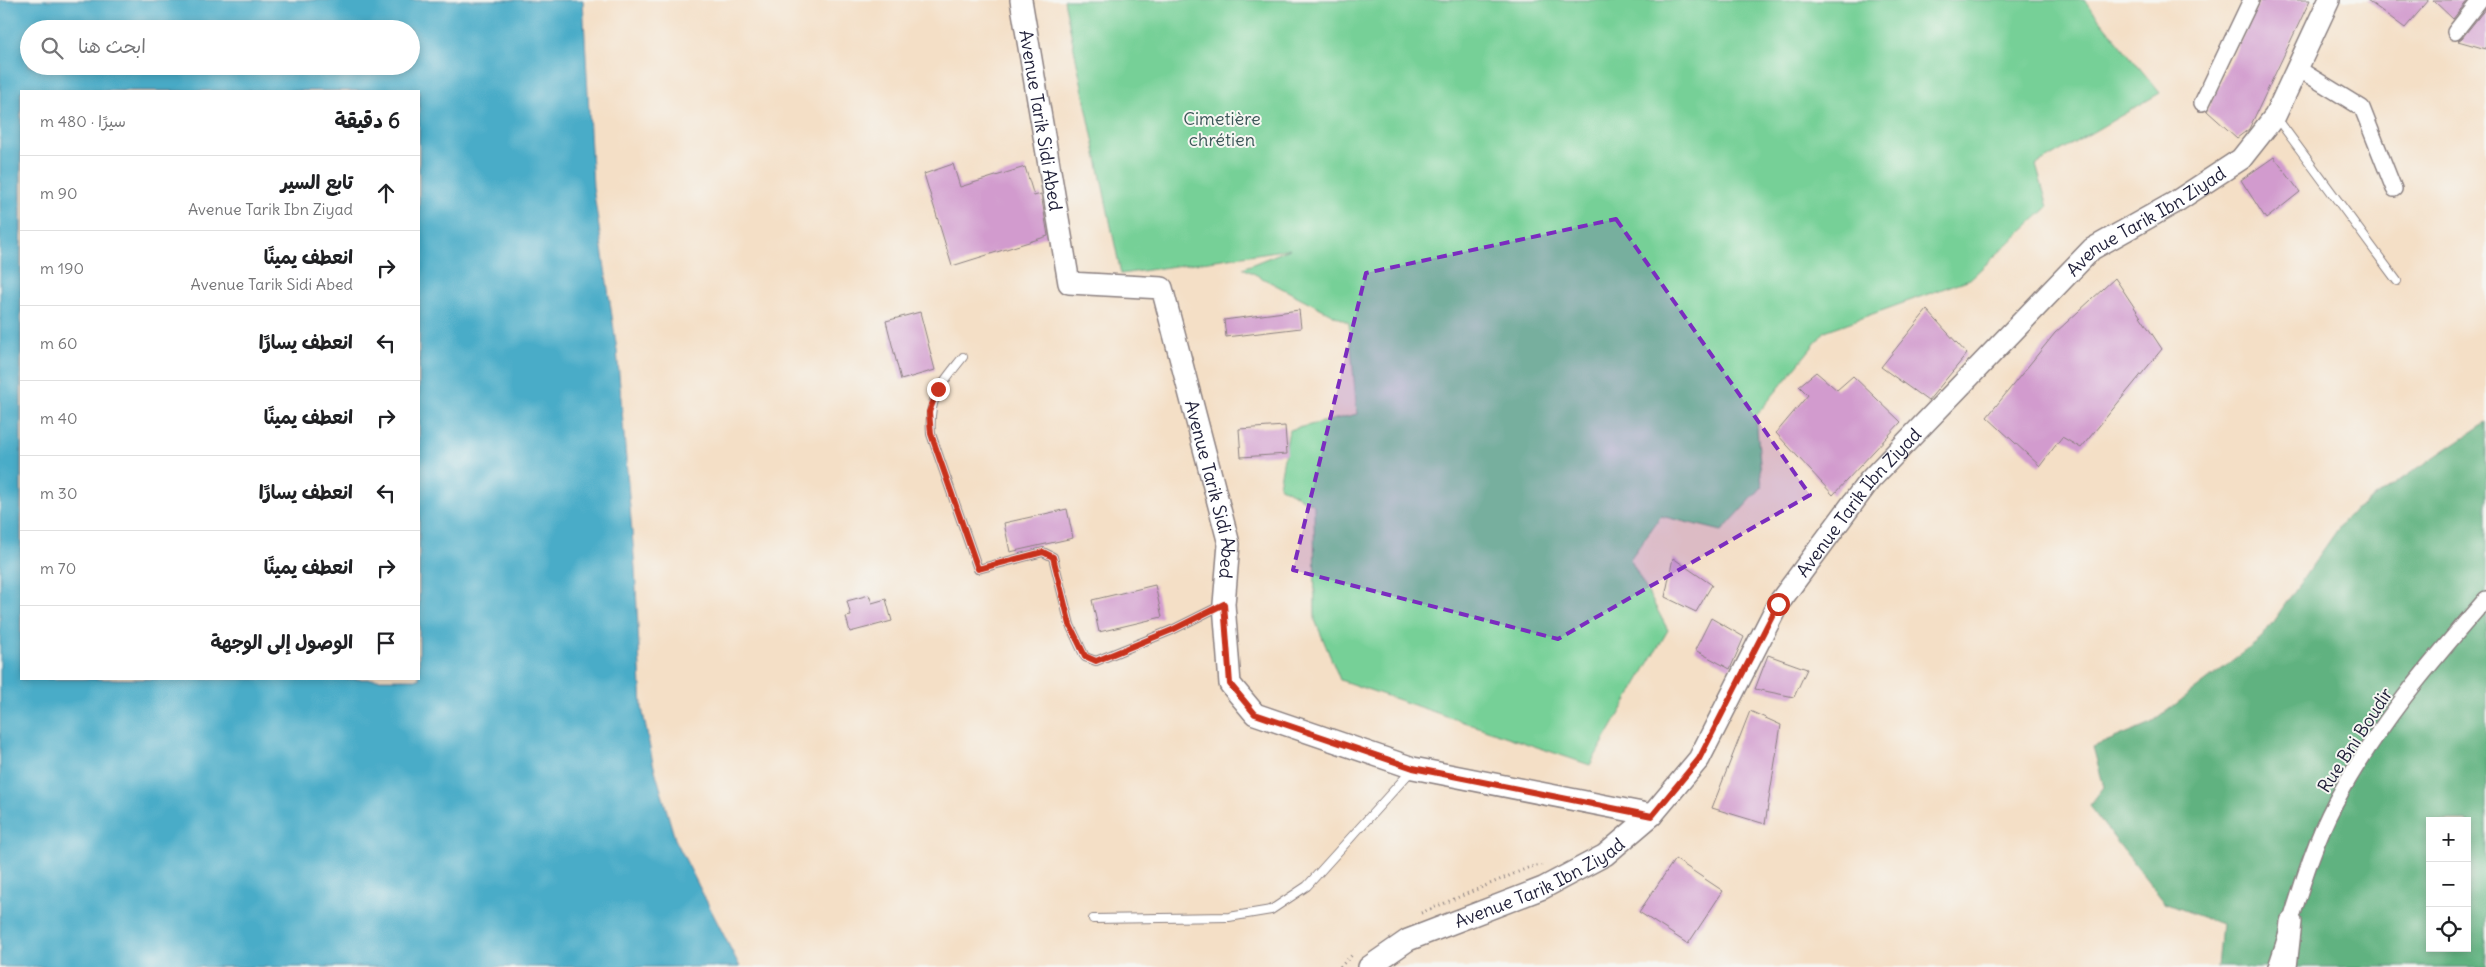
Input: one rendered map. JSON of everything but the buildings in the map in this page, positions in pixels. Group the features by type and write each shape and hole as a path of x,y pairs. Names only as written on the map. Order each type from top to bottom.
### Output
{"street":[{"name":"Avenue Tarik Sidi Abed","path":"1021,0 1069,283 1162,288 1229,544 1224,604 1230,684 1255,714 1413,768 1652,816"},
{"path":"2202,102 2250,0"},
{"name":"Avenue Tarik Ibn Ziyad","path":"1369,967 1408,940 1551,884 1605,855 1652,816 1699,759 1778,604 1869,481 2092,249 2174,204 2241,158 2275,116 2330,0"},
{"path":"2455,32 2480,0"},
{"path":"2298,68 2362,108 2394,188"},
{"name":"Rue Bni Boudir","path":"2276,967 2310,863 2335,804 2368,749 2413,683 2486,599"},
{"path":"2286,967 2291,922"},
{"name":"Rue Bni Boudir","path":"2281,967 2291,922"}],"lane":[{"path":"2275,116 2397,281"},
{"path":"963,357 938,389 929,412 931,434 978,569 1043,552 1053,557 1070,625 1085,656 1096,661 1172,630 1224,604"},
{"path":"1092,919 1228,917 1271,910 1307,886 1413,768"}],"highlighted area":[{"path":"1616,219 1810,495 1558,639 1293,570 1366,273"}],"green space":[{"name":"Cimetière chrétien","path":"1064,0 2084,0 2160,93 2036,165 2048,207 1970,279 1825,331 1756,416 1762,487 1722,531 1661,516 1630,559 1668,630 1590,765 1340,680 1315,620 1314,505 1279,486 1289,430 1357,414 1349,323 1243,268 1290,249 1121,274"},
{"path":"2486,422 2486,967 2217,967 2221,924 2165,903 2089,806 2104,787 2093,747 2151,723 2260,640 2347,516"}],"water":[{"path":"0,0 583,0 593,187 617,350 635,568 642,708 653,763 675,839 740,967 0,967"}],"route":[{"path":"938,389 929,412 931,434 978,569 1043,552 1053,557 1070,625 1085,656 1096,661 1123,651 1172,630 1224,604 1230,684 1255,714 1413,768 1652,816 1699,759 1778,604"}]}
